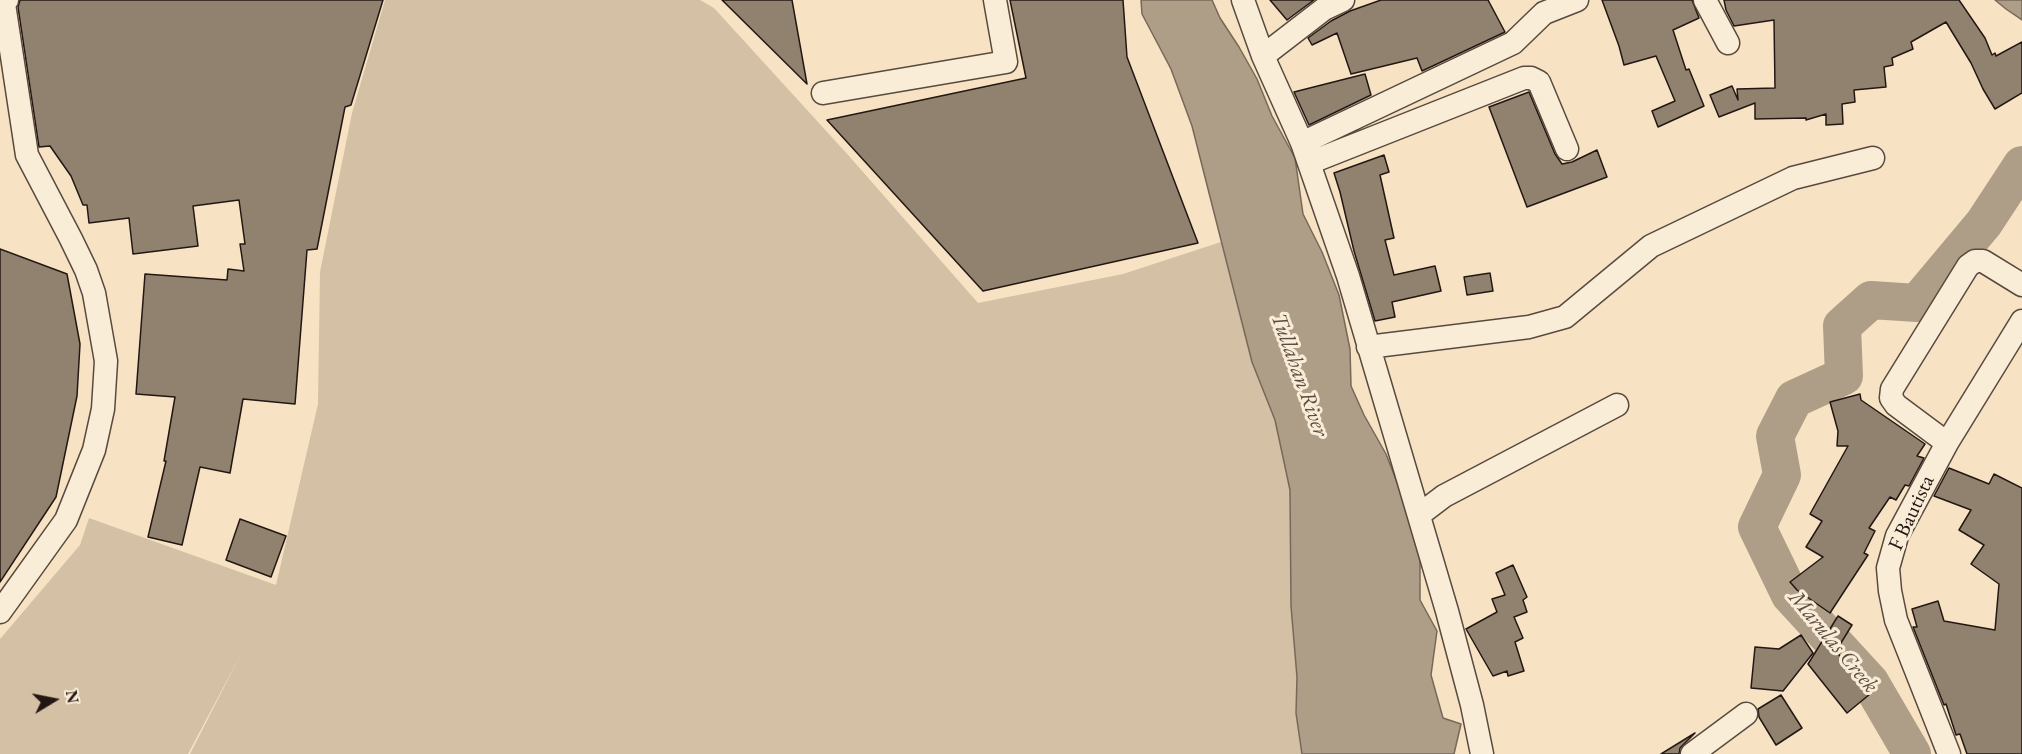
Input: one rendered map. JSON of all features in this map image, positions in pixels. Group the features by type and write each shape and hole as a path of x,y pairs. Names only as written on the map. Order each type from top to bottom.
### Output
{"street":[{"path":"0,612 66,520 94,450 104,409 106,361 94,293 86,270 27,155 4,4 7,0"},
{"path":"823,93 1006,62 995,0"},
{"path":"1243,0 1263,56 1305,153 1348,276 1419,515 1472,705 1482,754"},
{"path":"1263,56 1324,9 1343,0"},
{"path":"1305,153 1513,43 1544,13 1577,0"},
{"path":"1705,0 1728,43"},
{"path":"1305,153 1524,78 1531,78 1539,82 1567,149"},
{"path":"1368,347 1528,327 1565,318 1651,246 1793,178 1873,158"},
{"path":"1947,443 1896,405 1891,398 1892,388 1968,266 1975,261 1983,261 2022,285"},
{"name":"F Bautista","path":"1949,754 1896,620 1888,568 1897,536 1947,443 2022,321"},
{"path":"1419,515 1444,496 1617,405"},
{"path":"1692,754 1746,714"}],"shaded area":[{"path":"385,0 700,0 714,8 849,156 978,303 1123,274 1221,242 1252,362 1275,420 1290,490 1291,606 1297,677 1296,713 1302,754 190,754 242,652 188,754 0,754 0,639 80,545 89,518 276,585 318,404 320,272 352,113"}],"water":[{"name":"Tullahan River","path":"1141,0 1212,0 1220,18 1257,79 1272,116 1295,158 1303,214 1322,252 1339,295 1350,349 1351,386 1386,454 1402,495 1420,555 1420,600 1437,631 1431,675 1443,718 1461,724 1454,754 1302,754 1296,713 1297,677 1291,606 1290,490 1275,420 1252,362 1192,126 1171,69 1142,14"},
{"path":"1995,0 2022,0 2022,20 2006,9"}],"building":[{"path":"20,0 383,0 351,105 345,107 317,249 307,250 295,404 243,399 230,473 200,467 182,545 148,537 166,461 164,461 175,397 136,394 145,274 227,280 228,269 244,271 240,244 245,244 239,200 193,206 198,246 133,254 129,218 89,223 87,205 83,205 71,176 50,146 39,147 18,7"},
{"path":"722,0 792,0 807,84"},
{"path":"1010,0 1123,0 1127,57 1198,243 983,291 827,120 1026,78"},
{"path":"1270,0 1314,0 1287,20"},
{"path":"1381,0 1488,0 1505,32 1422,71 1417,58 1351,74 1337,33 1312,45 1308,38 1331,21 1350,11"},
{"path":"1602,0 1692,0 1699,18 1673,30 1686,70 1689,69 1704,106 1658,127 1652,111 1675,101 1656,56 1624,65"},
{"path":"1724,0 1959,0 1985,38 1992,55 1995,53 1996,56 2022,42 2022,93 1995,109 1946,22 1911,42 1913,49 1892,58 1893,65 1884,67 1886,87 1854,90 1855,102 1842,104 1843,124 1826,125 1826,114 1806,120 1806,118 1755,119 1755,103 1719,117 1710,95 1732,86 1738,100 1737,89 1775,88 1774,20 1734,26"},
{"path":"1365,74 1371,95 1309,125 1294,92"},
{"path":"1529,92 1555,154 1562,164 1572,162 1597,150 1607,177 1527,207 1489,107"},
{"path":"1384,155 1389,172 1380,175 1394,238 1385,240 1394,275 1435,266 1441,291 1392,302 1395,317 1375,321 1334,173"},
{"path":"0,249 67,274 80,344 77,396 56,497 0,582"},
{"path":"1490,273 1493,291 1467,295 1464,277"},
{"path":"1860,394 1861,400 1925,444 1917,456 1924,458 1909,486 1905,485 1896,500 1890,497 1869,528 1875,531 1864,553 1868,555 1830,613 1797,590 1790,582 1823,557 1806,547 1822,521 1810,514 1848,446 1837,446 1838,431 1830,402"},
{"path":"1949,468 1989,484 1994,474 2022,488 2022,754 1967,754 1960,734 1956,735 1946,704 1944,705 1913,627 1917,627 1912,609 1938,601 1944,621 1995,630 1999,584 1971,564 1984,545 1959,530 1971,510 1934,496"},
{"path":"240,519 286,536 271,577 226,560"},
{"path":"1513,565 1527,597 1523,600 1527,612 1514,617 1523,638 1515,642 1524,671 1508,676 1507,671 1493,676 1466,629 1497,612 1492,599 1505,595 1496,573"},
{"path":"1838,616 1852,625 1836,651 1870,694 1847,713 1808,664"},
{"path":"1801,635 1813,653 1783,691 1751,688 1755,647 1779,649"},
{"path":"1781,695 1802,728 1776,745 1759,717 1758,709"},
{"path":"1695,733 1680,748 1679,754 1661,754"}],"waterway":[{"name":"Marulas Creek","path":"1912,754 1870,682 1790,595 1757,527 1782,475 1775,436 1794,399 1844,376 1842,326 1871,300 1917,303 1984,223 2022,165"}]}
